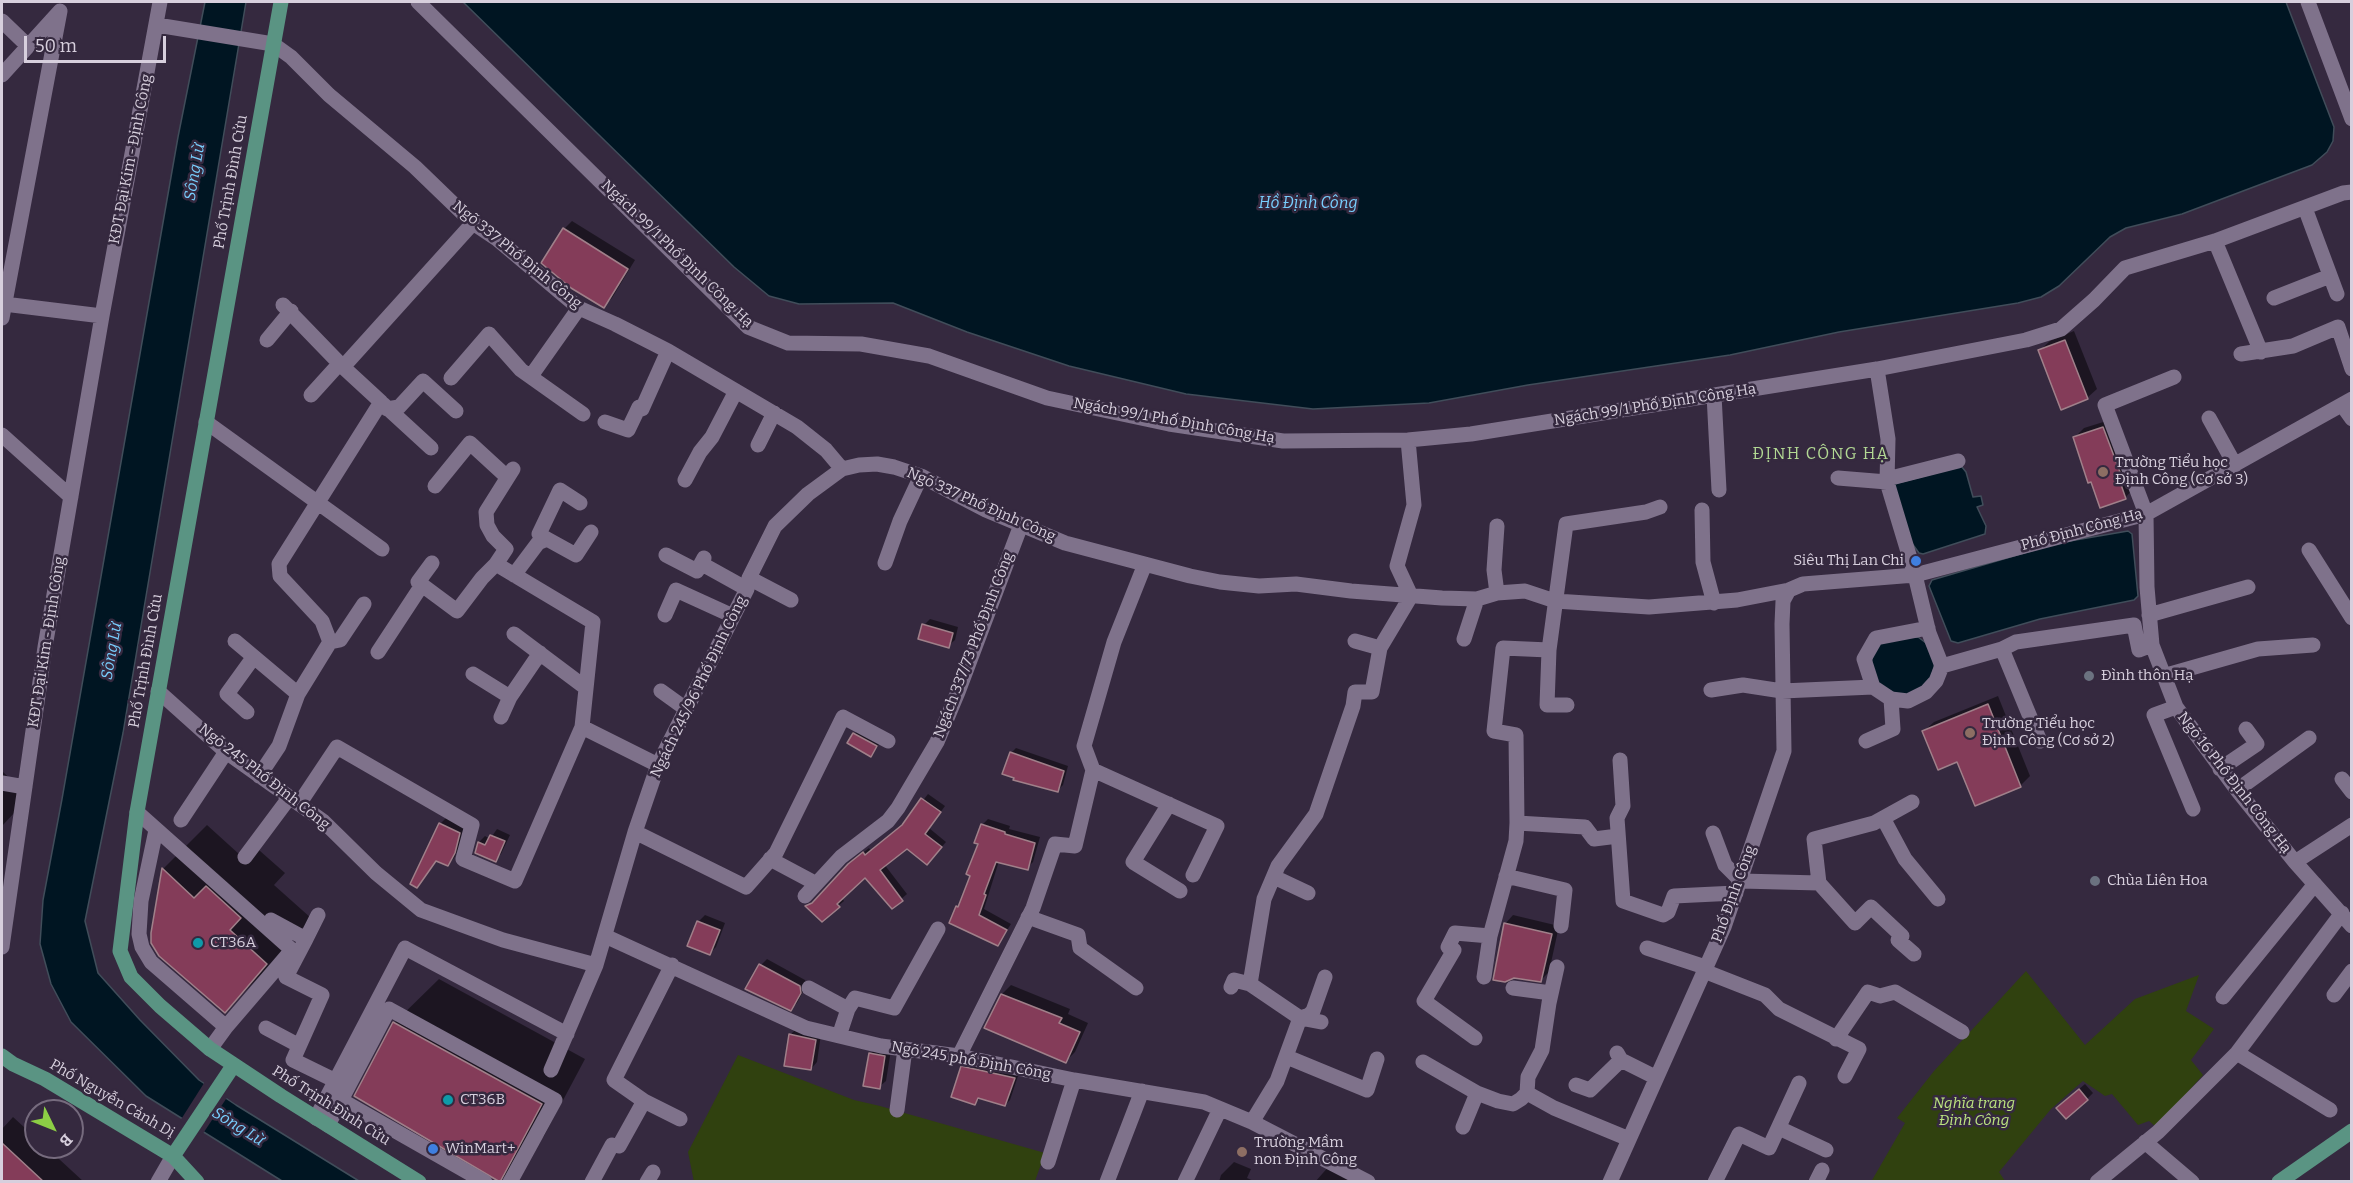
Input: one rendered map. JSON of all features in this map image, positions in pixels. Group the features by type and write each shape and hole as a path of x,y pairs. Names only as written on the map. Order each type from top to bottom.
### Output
{"main road":[{"name":"Phố Trịnh Đình Cửu","path":"281,2 137,812 120,951 131,977 210,1049 233,1066 419,1182"},
{"name":"Phố Nguyễn Cảnh Dị","path":"2,1056 13,1064 45,1079 173,1156 196,1182"},
{"path":"173,1156 233,1066"},
{"path":"2279,1182 2352,1131"}],"street":[{"name":"KĐT Đại Kim - Định Công","path":"2,947 45,647 102,316 160,2"},
{"name":"Ngách 99/1 Phố Định Công Hạ","path":"418,2 748,327 788,343 861,344 929,356 1047,398 1169,424 1283,441 1408,440 1471,435 1877,369 2026,340 2061,329 2125,268 2215,241 2349,189"},
{"path":"2308,2 2352,118"},
{"path":"2,75 60,11 3,311 102,316"},
{"path":"2,21 28,46"},
{"path":"157,25 273,44"},
{"name":"Ngõ 337 Phố Định Công","path":"273,44 291,57 329,95 415,167 473,223 497,239 579,308 668,351 774,413 811,436 842,469 877,464 921,476 1021,525 1065,543 1220,582 1259,586 1296,584 1411,596 1477,599 1497,593 1525,591 1555,600 1649,607 1714,603 1789,590"},
{"path":"2305,208 2337,294"},
{"path":"311,394 341,365 473,223"},
{"path":"2215,241 2260,352"},
{"path":"2274,298 2330,276"},
{"path":"267,340 287,308 341,365 431,448"},
{"path":"531,376 579,308"},
{"path":"2241,354 2293,346 2338,327 2352,369"},
{"path":"451,378 489,334 521,370 583,414"},
{"path":"605,422 628,430 639,407 642,409 668,351"},
{"path":"1711,690 1743,685 1782,691 1873,687 1891,699 1908,701 1926,692 1936,681 1942,666 1928,628 1887,480 1888,439 1877,369"},
{"name":"Ngõ 16 Phố Định Công Hạ","path":"2174,377 2105,405 2146,514 2152,645 2176,707 2220,769 2295,862 2352,926"},
{"path":"384,406 399,407 423,381 456,411"},
{"path":"686,480 699,452 712,437 736,391"},
{"path":"1714,395 1719,490"},
{"path":"2347,402 2352,419"},
{"name":"Phố Định Công Hạ","path":"1789,590 1803,584 1915,575 2146,514 2347,402"},
{"path":"330,642 322,621 291,585 280,576 279,564 316,502 384,406"},
{"path":"758,445 774,413"},
{"path":"2209,418 2235,465"},
{"path":"206,423 382,549"},
{"path":"2,435 71,497"},
{"path":"1250,984 1264,899 1278,866 1316,813 1353,706 1355,692 1372,692 1380,648 1411,596 1397,566 1414,505 1408,440"},
{"path":"432,563 418,582 457,611 506,549 493,536 487,525 486,512 510,473 470,443 435,486"},
{"path":"1839,478 1887,480 1958,461"},
{"name":"Ngách 245/96 Phố Định Công","path":"605,936 658,765 733,616 775,526 808,494 842,469"},
{"path":"885,563 900,521 921,476"},
{"path":"580,503 560,490 539,534 576,555 591,532"},
{"path":"1567,705 1547,705 1549,650 1566,524 1646,512 1660,507"},
{"path":"1702,510 1703,562 1714,603"},
{"name":"Ngách 337/73 Phố Định Công","path":"805,896 841,857 888,821 937,742 1021,525"},
{"path":"1497,526 1494,570 1497,593"},
{"path":"514,575 538,543 548,538"},
{"path":"2309,550 2352,618"},
{"path":"666,555 697,571 703,561 748,583 791,600"},
{"path":"245,857 337,747 472,825 463,859 515,882 582,727 593,622 496,564"},
{"path":"959,1056 1028,917 1055,844 1075,846 1093,770 1084,746 1114,642 1144,564"},
{"path":"378,652 422,585"},
{"path":"2149,615 2248,587"},
{"path":"665,615 676,590 733,616"},
{"name":"Phố Định Công","path":"1610,1182 1724,927 1784,751 1783,601 1789,590"},
{"path":"1464,639 1477,599"},
{"path":"259,776 279,746 298,694 330,642 340,640 364,604"},
{"path":"1942,666 2002,649 2016,642 2134,625 2139,650 2152,645"},
{"path":"1873,687 1864,659 1876,638 1928,628"},
{"path":"514,634 586,688"},
{"path":"235,641 298,694"},
{"path":"1355,641 1380,648"},
{"path":"2163,676 2258,649 2313,645"},
{"path":"1484,977 1490,936 1516,841 1517,824 1516,735 1494,731 1503,648 1549,650"},
{"path":"2002,649 2040,741"},
{"path":"501,717 510,697 540,653"},
{"path":"247,712 227,694 253,658"},
{"path":"473,674 510,697"},
{"path":"661,691 686,709"},
{"name":"Ngõ 245 Phố Định Công","path":"159,692 226,752 323,820 376,873 421,910 503,939 596,965"},
{"path":"1866,741 1893,729 1891,699"},
{"path":"2176,707 2154,715 2193,809"},
{"path":"636,832 746,887 776,853 843,717 888,741"},
{"path":"582,727 658,765"},
{"path":"2220,769 2257,744 2246,729"},
{"path":"2236,790 2308,738"},
{"path":"181,820 226,752"},
{"path":"1620,760 1623,806 1617,818 1623,902 1663,915 1668,912 1674,896 1739,887 1819,882"},
{"path":"1093,770 1217,826 1193,874"},
{"path":"2342,779 2352,792"},
{"path":"2,783 25,787"},
{"path":"1912,802 1883,818 1856,829 1814,839 1819,882 1855,923 1871,907 1902,936 1898,940 1914,954"},
{"path":"1169,804 1133,862 1180,891"},
{"path":"137,812 292,950 210,1049"},
{"path":"1883,818 1905,859 1938,899"},
{"path":"1517,824 1585,827 1594,839 1618,836"},
{"path":"2295,862 2352,825"},
{"path":"156,830 141,901 139,934 142,947 151,962 226,1027"},
{"path":"1713,833 1725,865 1739,887"},
{"path":"770,859 815,883"},
{"path":"1506,876 1565,890 1561,926"},
{"path":"1274,877 1308,893"},
{"path":"2223,998 2315,884"},
{"path":"2097,1182 2145,1142 2237,1053 2342,914"},
{"path":"318,915 286,976 322,995 298,1045 294,1060 336,1081"},
{"path":"1028,917 1078,935 1080,948 1136,988"},
{"path":"270,920 306,939"},
{"path":"839,1036 848,1009 855,998 894,1008 938,929"},
{"path":"1475,1038 1452,1029 1424,1001 1454,950 1448,947 1455,933 1490,936"},
{"path":"551,1070 596,965 605,936"},
{"name":"Ngõ 245 phố Định Công","path":"605,936 806,1028 881,1046 959,1056 1074,1080 1194,1100 1252,1122 1365,1181"},
{"path":"322,1122 336,1081 405,948 567,1034"},
{"path":"1647,948 1705,969 1765,995 1779,1009 1859,1049 1845,1076"},
{"path":"672,965 614,1080 644,1101 680,1119"},
{"path":"1423,1062 1477,1093 1498,1101 1513,1104 1521,1099 1527,1093 1528,1077 1542,1050 1557,967"},
{"path":"2334,995 2352,971"},
{"path":"1300,1018 1313,1011 1325,977"},
{"path":"1231,987 1234,980 1250,984 1300,1018 1321,1022"},
{"path":"809,988 848,1009"},
{"path":"1514,988 1551,993"},
{"path":"1836,1039 1868,992 1880,996 1895,992 1962,1032"},
{"path":"380,996 551,1089"},
{"path":"322,1122 341,1100 389,1009 555,1100 510,1182"},
{"path":"1252,1122 1277,1080 1300,1018"},
{"path":"266,1028 298,1045"},
{"path":"897,1110 905,1049"},
{"path":"2237,1053 2330,1110"},
{"path":"1576,1085 1590,1090 1619,1056 1655,1077"},
{"path":"1287,1057 1367,1090 1377,1059"},
{"path":"1048,1162 1074,1080"},
{"path":"1715,1182 1739,1134 1769,1148 1799,1083"},
{"path":"1107,1182 1142,1091"},
{"path":"1463,1127 1477,1093"},
{"path":"1527,1093 1554,1108 1629,1139"},
{"path":"341,1100 485,1182"},
{"path":"592,1182 644,1101"},
{"path":"521,1182 563,1106"},
{"path":"1185,1182 1220,1109"},
{"path":"1779,1128 1826,1150"},
{"path":"2145,1142 2192,1182"},
{"path":"158,1182 173,1156"}],"green space":[{"name":"Nghĩa trang Định Công","path":"2026,971 2085,1045 2135,999 2199,975 2186,1011 2214,1029 2191,1060 2203,1075 2156,1127 2149,1121 2138,1125 2112,1094 2105,1096 2083,1081 2051,1109 1999,1172 2005,1181 1871,1182 1905,1123 1897,1118 1934,1071"},
{"path":"738,1055 854,1100 1045,1153 1035,1181 694,1182 688,1152"}],"water":[{"name":"Sông Lừ","path":"205,2 246,2 123,733 85,921 98,973 199,1080 359,1181 282,1181 146,1096 71,1022 51,984 40,944 43,900 178,137"},
{"name":"Hồ Định Công","path":"463,2 2286,2 2334,127 2333,141 2327,152 2312,165 2182,214 2126,228 2110,237 2059,286 2041,297 2018,303 1839,332 1730,355 1528,385 1429,403 1313,409 1186,394 1069,366 967,332 893,303 799,304 769,296 734,267"},
{"path":"1962,467 1966,472 1973,497 1981,496 1983,505 1977,507 1986,526 1985,534 1923,554 1919,553 1906,535 1894,484"},
{"path":"2128,531 2132,534 2138,596 2134,600 2040,619 1958,643 1951,641 1929,586 1932,580 2058,543"},
{"path":"1918,637 1926,643 1935,663 1930,683 1904,698 1877,684 1871,664 1873,654 1887,638"}],"pier":[{"path":"206,1080 228,1096 202,1135 180,1121"}],"building":[{"path":"563,228 628,269 604,308 571,288 541,263"},
{"path":"2065,340 2088,399 2061,410 2038,350"},
{"name":"Trường Tiểu học Định Công (Cơ sở 3)","path":"2103,427 2120,472 2117,473 2126,499 2100,508 2091,482 2088,483 2073,437"},
{"path":"922,624 953,633 949,648 918,639"},
{"path":"1988,704 2021,787 1975,806 1957,762 1938,770 1922,731"},
{"path":"853,733 877,746 871,757 847,743"},
{"path":"1010,752 1064,771 1058,792 1013,780 1014,778 1002,774"},
{"path":"921,798 941,812 925,834 942,847 927,865 907,849 880,870 903,901 892,909 865,878 837,904 840,907 822,922 805,906 812,903 848,864 863,852 865,855 902,825"},
{"path":"439,823 460,833 455,853 448,866 436,861 417,888 410,884"},
{"path":"981,824 1035,843 1028,870 996,862 984,894 986,895 979,915 1007,930 998,946 949,923 970,876 966,874 978,844 974,843"},
{"path":"490,835 505,841 496,862 475,853 478,842 485,845"},
{"name":"CT36A","path":"162,868 194,898 206,886 241,918 230,930 267,964 225,1013 159,956 151,943"},
{"path":"697,921 720,930 710,955 687,946"},
{"path":"1504,923 1552,934 1541,982 1514,978 1505,982 1493,980"},
{"path":"759,964 800,986 801,993 791,1011 745,989"},
{"path":"1001,994 1062,1018 1059,1023 1080,1032 1066,1063 984,1028"},
{"name":"CT36B","path":"393,1022 542,1104 500,1182 354,1096"},
{"path":"789,1034 816,1040 811,1070 784,1066"},
{"path":"869,1053 885,1056 880,1089 863,1086"},
{"path":"961,1066 1015,1078 1005,1106 978,1098 975,1105 951,1097"},
{"path":"2079,1089 2088,1100 2066,1119 2056,1108"},
{"path":"2,1143 44,1182 2,1182"}],"place":[{"name":"Trường Tiểu học Định Công (Cơ sở 3)","path":"2103,472"},
{"name":"Siêu Thị Lan Chi","path":"1916,561"},
{"name":"Đình thôn Hạ","path":"2089,676"},
{"name":"Trường Tiểu học Định Công (Cơ sở 2)","path":"1970,733"},
{"name":"Chùa Liên Hoa","path":"2095,881"},
{"name":"CT36A","path":"198,943"},
{"name":"CT36B","path":"448,1100"},
{"name":"WinMart+","path":"433,1149"},
{"name":"Trường Mầm non Định Công","path":"1242,1152"}],"district":[{"name":"ĐỊNH CÔNG HẠ","path":"1821,455"}]}
